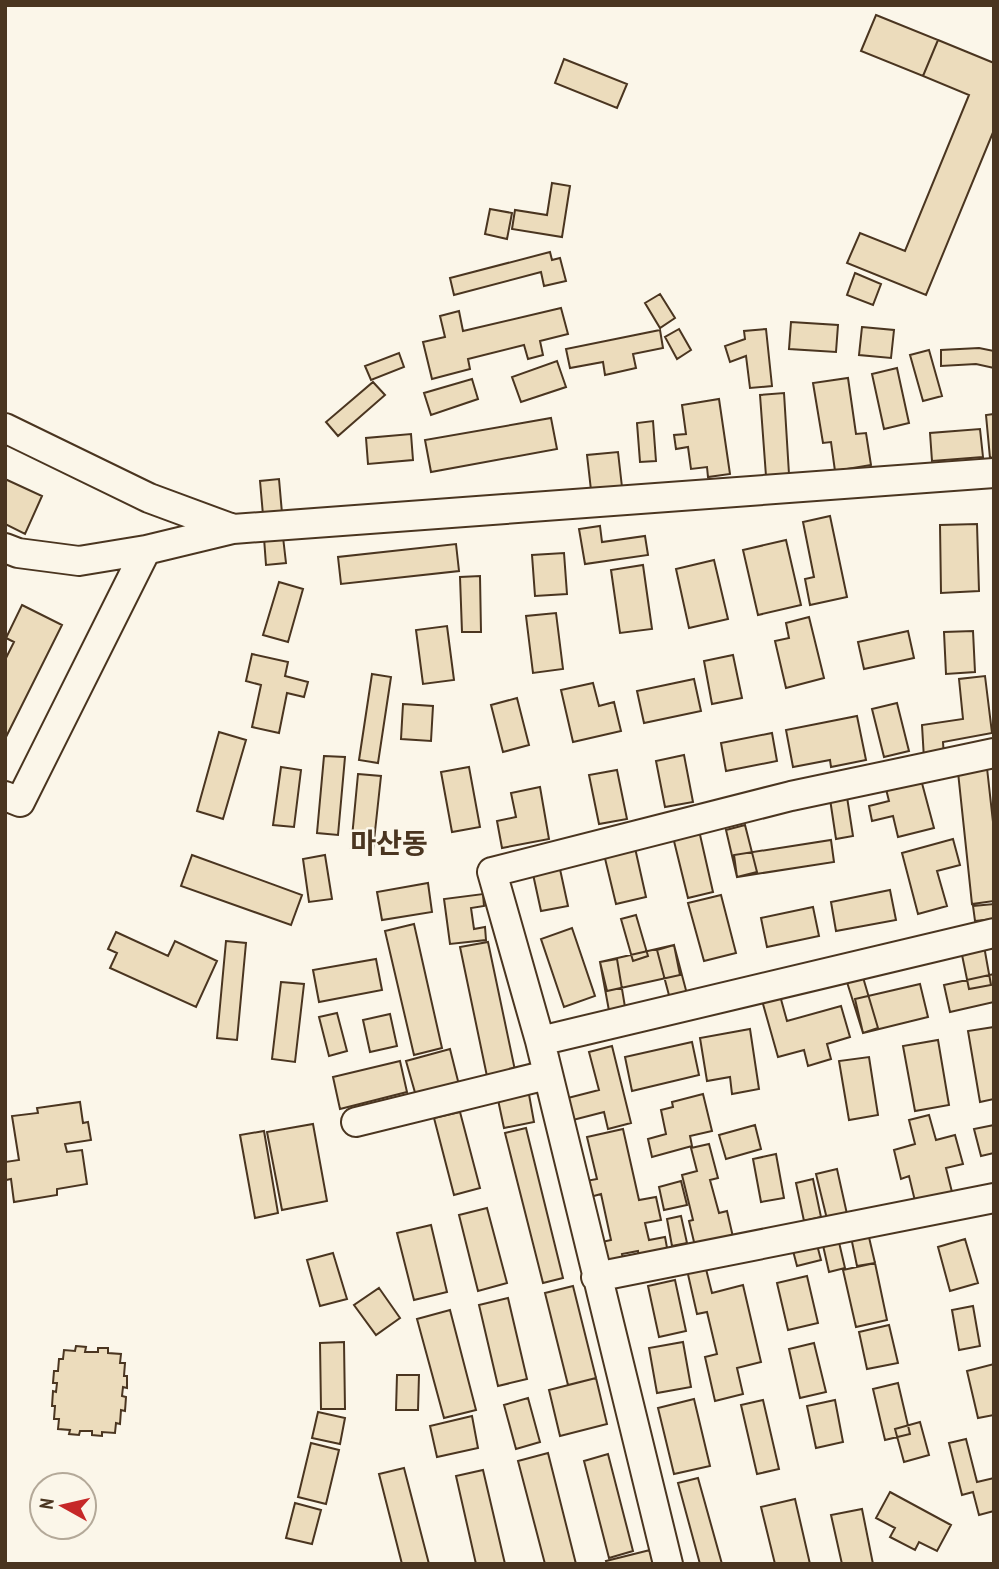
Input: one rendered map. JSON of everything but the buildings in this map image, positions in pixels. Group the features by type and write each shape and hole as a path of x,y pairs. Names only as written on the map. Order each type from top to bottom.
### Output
{"street":[{"path":"5,428 149,498 233,529"},
{"path":"5,548 18,553 79,561 146,550 233,529 994,473"},
{"path":"5,796 20,802 146,550"},
{"path":"668,1564 540,1041 492,872 791,796 994,753"},
{"path":"540,1041 994,933"},
{"path":"356,1122 547,1075"},
{"path":"596,1277 994,1198"}],"district":[{"name":"마산동","path":"389,842"}]}
